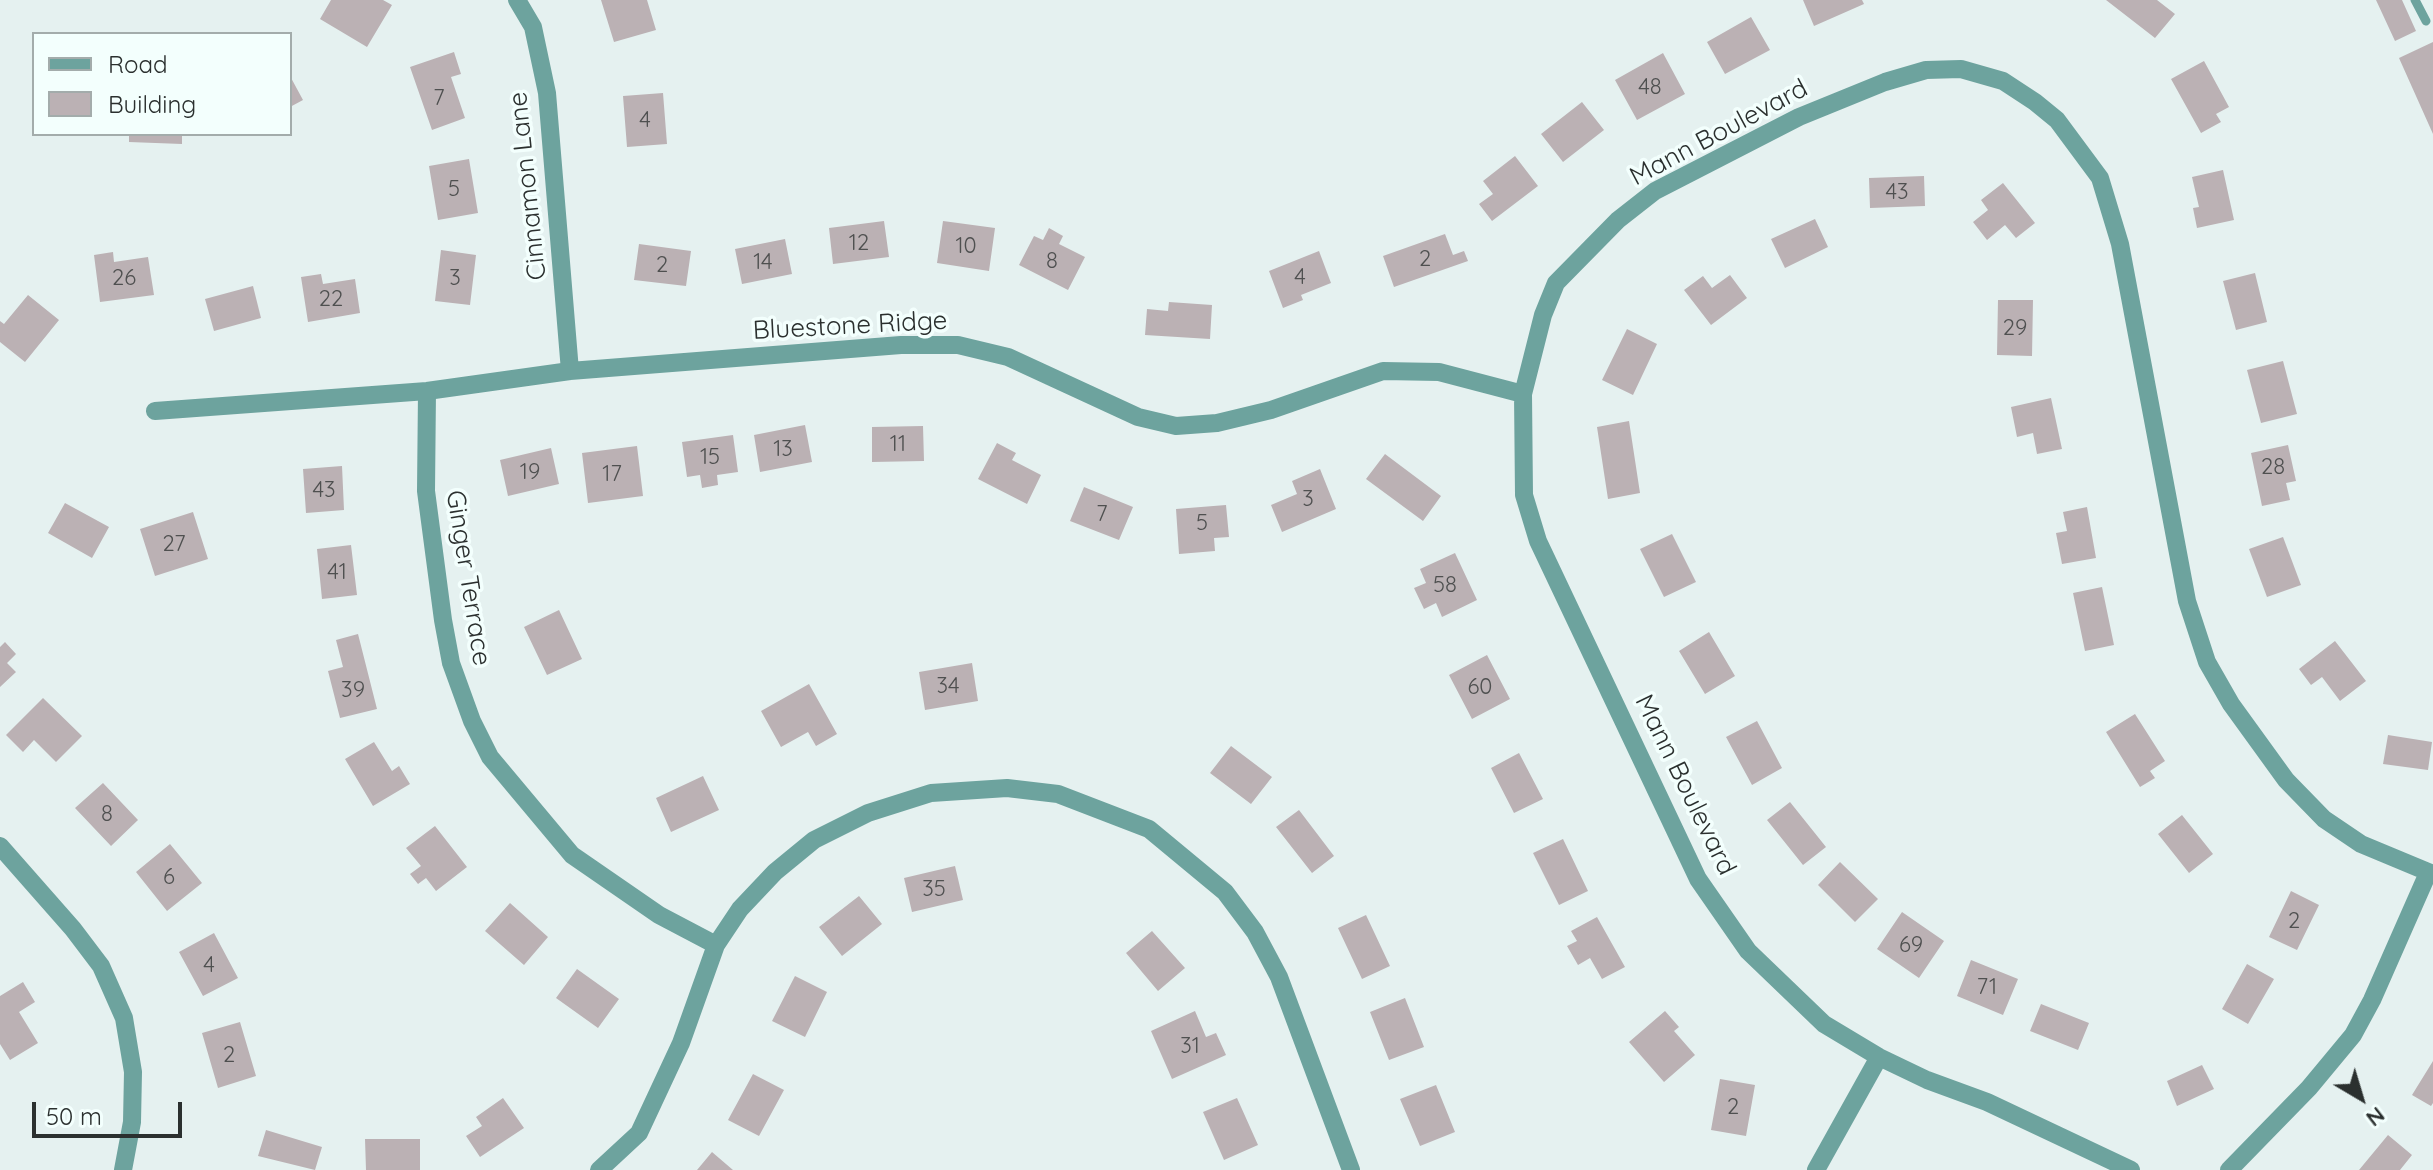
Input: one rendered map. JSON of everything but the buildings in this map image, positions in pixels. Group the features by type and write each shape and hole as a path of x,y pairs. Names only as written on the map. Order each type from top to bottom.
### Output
{"street":[{"name":"Cinnamon Lane","path":"517,0 533,27 547,93 570,371"},
{"name":"Mann Boulevard","path":"2131,1170 2106,1155 1879,1057 1824,1024 1748,951 1698,879 1538,541 1524,495 1523,394 1543,315 1556,283 1618,220 1655,191 1799,117 1885,82 1926,70 1961,69 2003,81 2057,120 2100,178 2120,244 2187,601 2207,662 2231,704 2277,768 2324,819 2361,844 2430,874"},
{"name":"Bluestone Ridge","path":"155,411 427,391 570,371 901,345 958,345 1008,357 1138,417 1176,426 1217,423 1271,410 1383,371 1439,372 1523,394"},
{"name":"Ginger Terrace","path":"427,391 426,491 443,620 451,663 472,721 490,757 572,855 659,915 716,945"},
{"path":"599,1170 639,1133 681,1043 716,945 740,909 775,872 814,840 868,813 931,793 1007,788 1058,794 1149,829 1225,892 1255,932 1279,977 1351,1170"},
{"path":"0,846 73,929 101,966 124,1018 133,1072 132,1122 123,1170"},
{"path":"2229,1170 2309,1088 2353,1035 2430,874"},
{"path":"1816,1170 1879,1057"}],"lane":[{"path":"2415,0 2426,21"}]}
